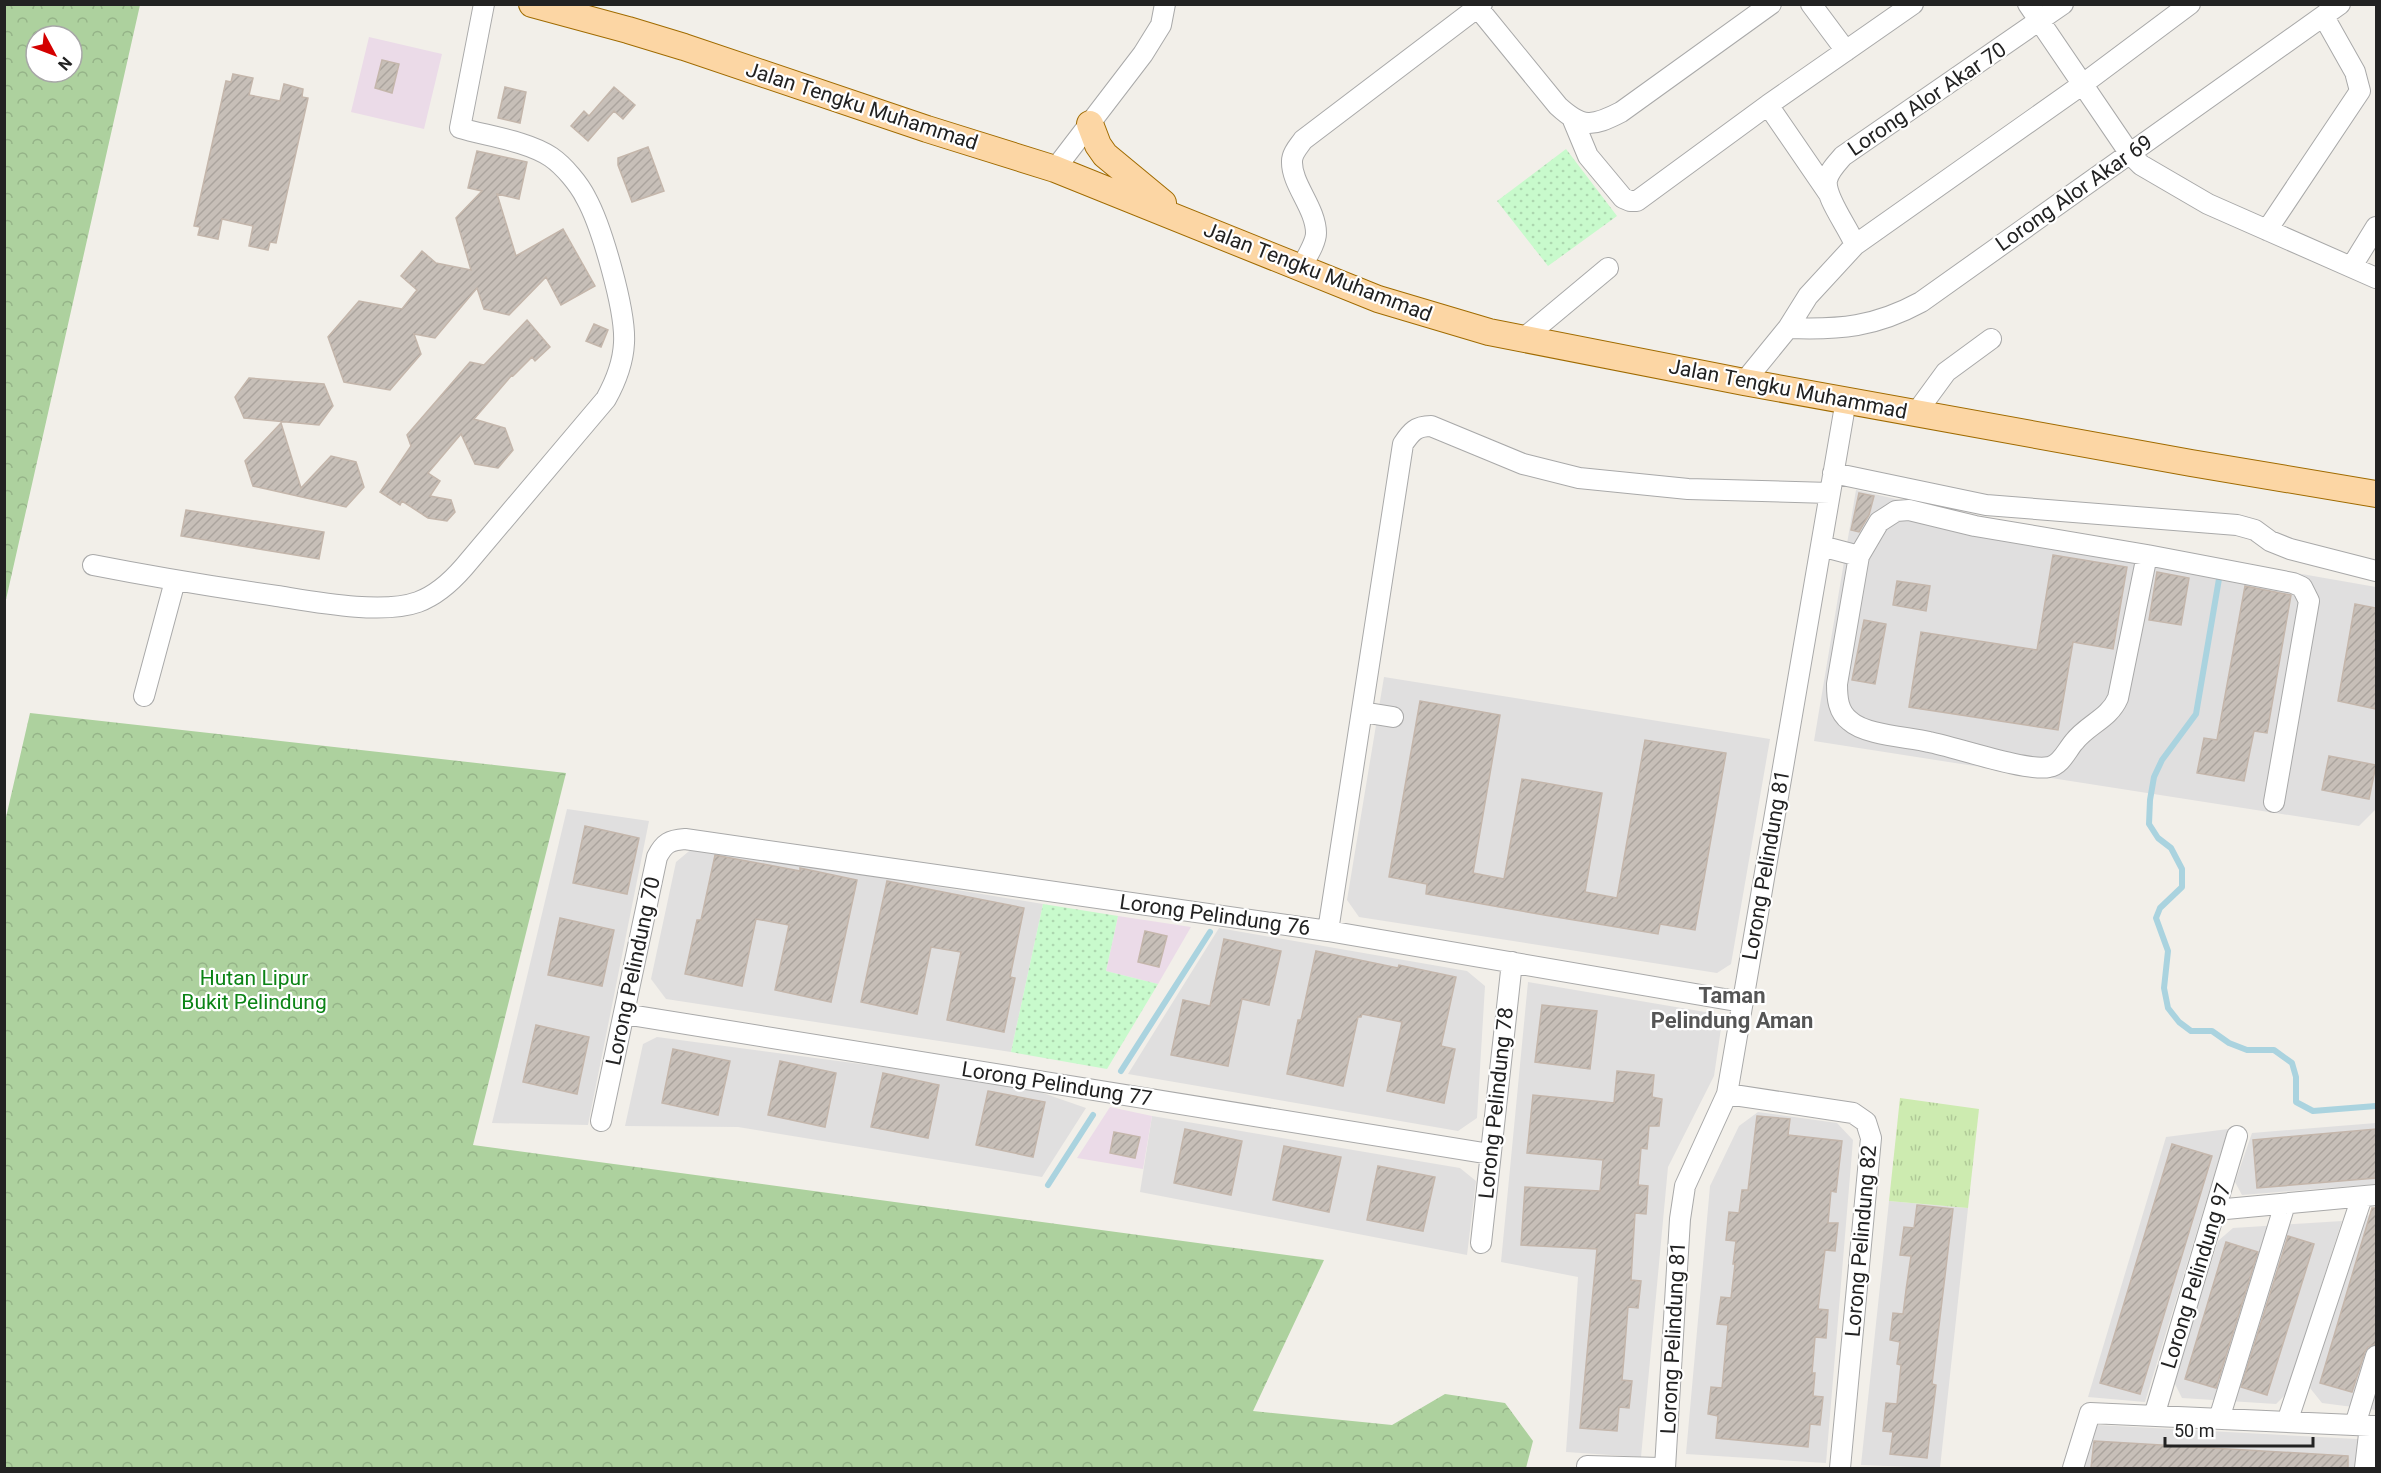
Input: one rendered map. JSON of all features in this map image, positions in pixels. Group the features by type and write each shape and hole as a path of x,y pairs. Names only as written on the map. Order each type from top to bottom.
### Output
{"main road":[{"name":"Jalan Tengku Muhammad","path":"532,4 673,44 1054,169 1378,299 1489,332 1744,382 2376,494"},
{"path":"1089,124 1105,155 1184,220"}],"street":[{"path":"93,565 175,581 352,606 397,607 417,603 438,592 464,567 606,399 617,380 624,342 623,323 601,234 586,198 572,177 551,158 532,148 460,128 484,4"},
{"path":"1054,169 1143,54 1161,25 1166,4"},
{"path":"1573,120 1589,123 1604,121 1621,112 1771,4"},
{"path":"1811,4 1845,51"},
{"path":"1301,268 1317,235 1314,220 1294,172 1292,159 1296,149 1303,140 1480,6 1558,106 1573,120 1588,156 1623,198 1637,201 1768,105 1913,4"},
{"path":"2028,4 2038,23 2130,154 2141,165 2208,204 2376,278"},
{"name":"Lorong Alor Akar 70","path":"1828,194 1827,182 1832,170 1843,156 2063,4"},
{"path":"1744,382 1788,328 1808,296 1845,259 1855,245 2083,84 2190,4"},
{"name":"Lorong Alor Akar 69","path":"1788,328 1830,330 1856,326 1896,316 1921,302 2340,4"},
{"path":"2267,230 2360,91 2355,72 2324,17"},
{"path":"1768,105 1828,194 1851,233 1855,245"},
{"path":"2352,266 2376,227"},
{"path":"1524,338 1608,268"},
{"path":"1916,413 1946,372 1991,339"},
{"name":"Lorong Pelindung 81","path":"1665,1468 1680,1219 1685,1186 1727,1094 1846,400"},
{"path":"1328,931 1403,444 1410,432 1420,426 1431,426 1523,464 1579,478 1688,489 1832,483 1986,504 2237,525 2255,530 2270,541 2290,549 2376,571"},
{"path":"2147,555 2118,698 2114,708 2075,739 2058,762 2051,767 2042,768 1859,728 1848,720 1840,709 1837,684 1859,555 1885,516 1896,511 1909,510 1975,526 2147,555 2293,583 2302,587 2309,601 2274,802"},
{"path":"1821,546 1859,555"},
{"path":"144,696 175,581"},
{"path":"1362,712 1394,717"},
{"name":"Lorong Pelindung 76","path":"686,839 1328,931 1743,1002"},
{"name":"Lorong Pelindung 70","path":"601,1121 657,857 662,848 671,840 686,839"},
{"name":"Lorong Pelindung 78","path":"1480,1243 1512,962"},
{"name":"Lorong Pelindung 77","path":"624,1014 1490,1154"},
{"name":"Lorong Pelindung 82","path":"1727,1094 1853,1113 1866,1122 1871,1138 1840,1468"},
{"name":"Lorong Pelindung 97","path":"2154,1416 2237,1136"},
{"path":"2215,1210 2369,1196 2287,1422"},
{"path":"2219,1419 2285,1204"},
{"path":"2365,1468 2367,1425 2376,1356"},
{"path":"2073,1468 2090,1413 2367,1425"},
{"path":"1587,1466 1660,1468"}],"shaded area":[{"path":"369,37 442,54 424,129 351,112"},
{"path":"1856,490 1971,516 2376,587 2376,809 2359,826 1814,741"},
{"path":"1384,677 1770,739 1731,964 1717,973 1359,917 1347,900"},
{"path":"567,809 649,821 588,1125 492,1123"},
{"path":"694,847 1043,904 1011,1052 666,999 651,979 676,862"},
{"path":"1118,916 1191,927 1158,984 1106,971"},
{"path":"1219,928 1467,971 1485,986 1477,1118 1458,1131 1128,1074"},
{"path":"1528,982 1723,1015 1714,1076 1668,1167 1641,1457 1566,1452 1578,1277 1501,1262"},
{"path":"657,1037 967,1078 1040,1092 1086,1108 1042,1177 738,1127 625,1126 643,1044"},
{"path":"1110,1107 1152,1116 1143,1169 1077,1158"},
{"path":"1758,1112 1837,1123 1853,1140 1826,1463 1686,1454 1710,1186 1739,1126"},
{"path":"1152,1116 1460,1168 1476,1181 1467,1255 1140,1192"},
{"path":"2376,1123 2376,1184 2242,1195 2235,1182 2252,1133"},
{"path":"2228,1129 2145,1402 2088,1397 2166,1137"},
{"path":"1889,1201 1968,1208 1940,1468 1861,1465"},
{"path":"2370,1214 2376,1214 2376,1410 2322,1403 2310,1388 2361,1221"},
{"path":"2342,1221 2286,1394 2276,1404 2182,1398 2174,1382 2218,1241 2233,1228"},
{"path":"2079,1424 2376,1440 2376,1468 2065,1468"}],"green space":[{"path":"4,5 140,5 5,604"},
{"path":"1566,149 1617,216 1548,266 1497,201"},
{"name":"Hutan Lipur Bukit Pelindung","path":"30,713 566,773 473,1145 1324,1260 1253,1411 1392,1425 1445,1394 1505,1403 1533,1441 1526,1468 5,1468 4,826"},
{"path":"1043,904 1118,916 1106,971 1158,984 1107,1069 1011,1052"},
{"path":"1900,1098 1979,1109 1968,1208 1889,1201"}],"building":[{"path":"382,60 399,64 392,93 375,88"},
{"path":"233,74 253,78 249,95 280,101 284,84 303,89 302,97 308,98 276,243 270,242 268,250 249,246 253,226 222,219 218,239 198,235 200,227 194,226 226,81 231,82"},
{"path":"505,87 526,92 520,123 498,118"},
{"path":"614,87 635,105 623,119 614,111 588,141 571,126 584,111 589,116"},
{"path":"648,147 664,191 632,202 618,165 618,158"},
{"path":"477,151 527,162 519,199 497,194 516,256 563,229 595,286 561,305 546,277 509,315 484,309 477,288 435,338 414,334 421,354 390,390 344,382 328,337 359,301 402,309 417,290 401,276 422,251 436,263 471,270 456,218 482,191 468,188"},
{"path":"527,320 550,347 535,361 532,357 512,375 474,419 505,428 513,450 498,468 475,464 461,434 428,473 440,481 430,496 451,500 455,512 447,521 428,518 402,501 400,505 380,492 411,446 407,435 470,362 484,365"},
{"path":"594,324 608,330 601,347 586,341"},
{"path":"249,378 324,384 333,406 319,425 244,418 235,397"},
{"path":"281,423 301,488 331,456 356,462 364,487 346,507 253,486 245,461"},
{"path":"1859,493 1874,496 1869,515 1859,532 1851,530"},
{"path":"186,510 324,532 319,559 181,536"},
{"path":"2053,555 2127,567 2113,649 2073,642 2058,730 1909,707 1921,632 2037,650"},
{"path":"2157,572 2189,578 2181,625 2149,620"},
{"path":"1897,581 1930,586 1926,611 1893,605"},
{"path":"2245,586 2291,595 2267,733 2254,731 2244,781 2197,773 2204,738 2217,740"},
{"path":"2355,604 2376,608 2376,709 2338,701"},
{"path":"1864,620 1886,624 1875,684 1852,680"},
{"path":"1420,701 1500,715 1473,873 1504,879 1522,779 1602,793 1585,892 1617,898 1645,740 1726,753 1695,930 1660,924 1658,934 1550,916 1426,894 1427,884 1389,877"},
{"path":"2329,756 2376,765 2369,799 2322,790"},
{"path":"585,826 639,838 627,894 573,883"},
{"path":"715,855 800,871 800,868 857,880 831,1002 775,990 789,925 756,919 742,986 685,974 697,920 701,920"},
{"path":"887,881 1024,908 1010,977 1015,978 1004,1032 947,1020 961,952 931,947 917,1014 861,1002"},
{"path":"560,918 614,930 602,986 548,975"},
{"path":"1145,931 1167,936 1159,967 1138,962"},
{"path":"1224,939 1281,951 1269,1005 1242,999 1228,1066 1171,1055 1183,1000 1210,1006"},
{"path":"1316,951 1456,977 1441,1046 1455,1049 1444,1103 1387,1091 1402,1022 1362,1014 1358,1017 1343,1086 1287,1074"},
{"path":"1542,1005 1597,1011 1590,1069 1535,1062"},
{"path":"536,1025 589,1037 577,1094 523,1082"},
{"path":"673,1049 730,1061 718,1115 662,1103"},
{"path":"780,1061 836,1073 825,1127 768,1115"},
{"path":"1617,1071 1654,1075 1652,1097 1662,1099 1659,1126 1649,1126 1647,1149 1641,1148 1638,1185 1648,1186 1646,1214 1635,1213 1631,1280 1641,1281 1638,1308 1628,1307 1622,1380 1632,1381 1629,1408 1619,1407 1617,1431 1580,1428 1597,1249 1521,1245 1525,1187 1600,1191 1603,1160 1527,1153 1533,1095 1614,1103"},
{"path":"883,1073 939,1085 928,1138 871,1127"},
{"path":"988,1091 1045,1102 1033,1157 976,1145"},
{"path":"1757,1116 1790,1119 1788,1135 1842,1141 1836,1192 1831,1191 1828,1223 1838,1223 1835,1251 1825,1250 1818,1309 1828,1310 1826,1338 1815,1337 1812,1373 1815,1373 1813,1396 1823,1397 1820,1425 1810,1424 1808,1447 1716,1438 1718,1416 1708,1414 1711,1387 1722,1388 1728,1325 1717,1324 1721,1297 1731,1298 1735,1264 1733,1264 1736,1241 1726,1240 1729,1212 1739,1213 1742,1190 1748,1190"},
{"path":"1185,1129 1242,1141 1231,1195 1174,1183"},
{"path":"2376,1129 2376,1178 2257,1188 2253,1140"},
{"path":"1114,1132 1140,1137 1135,1158 1110,1153"},
{"path":"2172,1144 2212,1156 2140,1394 2100,1383"},
{"path":"1284,1146 1341,1157 1329,1212 1273,1200"},
{"path":"1378,1166 1435,1177 1423,1231 1367,1220"},
{"path":"1917,1205 1953,1209 1932,1384 1936,1385 1927,1458 1890,1454 1893,1432 1883,1431 1886,1403 1897,1404 1901,1365 1897,1364 1900,1342 1890,1340 1893,1313 1903,1314 1911,1256 1900,1255 1904,1227 1914,1228"},
{"path":"2372,1208 2376,1208 2376,1344 2368,1347 2365,1352 2352,1392 2320,1383"},
{"path":"2288,1236 2314,1244 2267,1395 2241,1387"},
{"path":"2226,1242 2258,1252 2216,1388 2185,1379"},
{"path":"2094,1441 2348,1456 2348,1468 2091,1468"}],"waterway":[{"path":"2220,573 2196,714 2162,760 2154,777 2150,800 2149,824 2158,838 2171,848 2182,869 2182,887 2160,908 2156,918 2168,951 2164,988 2168,1008 2179,1022 2191,1031 2212,1031 2229,1043 2247,1050 2274,1050 2292,1063 2296,1077 2296,1102 2313,1111 2376,1106"},
{"path":"1121,1071 1210,932"},
{"path":"1048,1185 1093,1115"}],"district":[{"name":"Taman Pelindung Aman","path":"1732,1008"}]}
